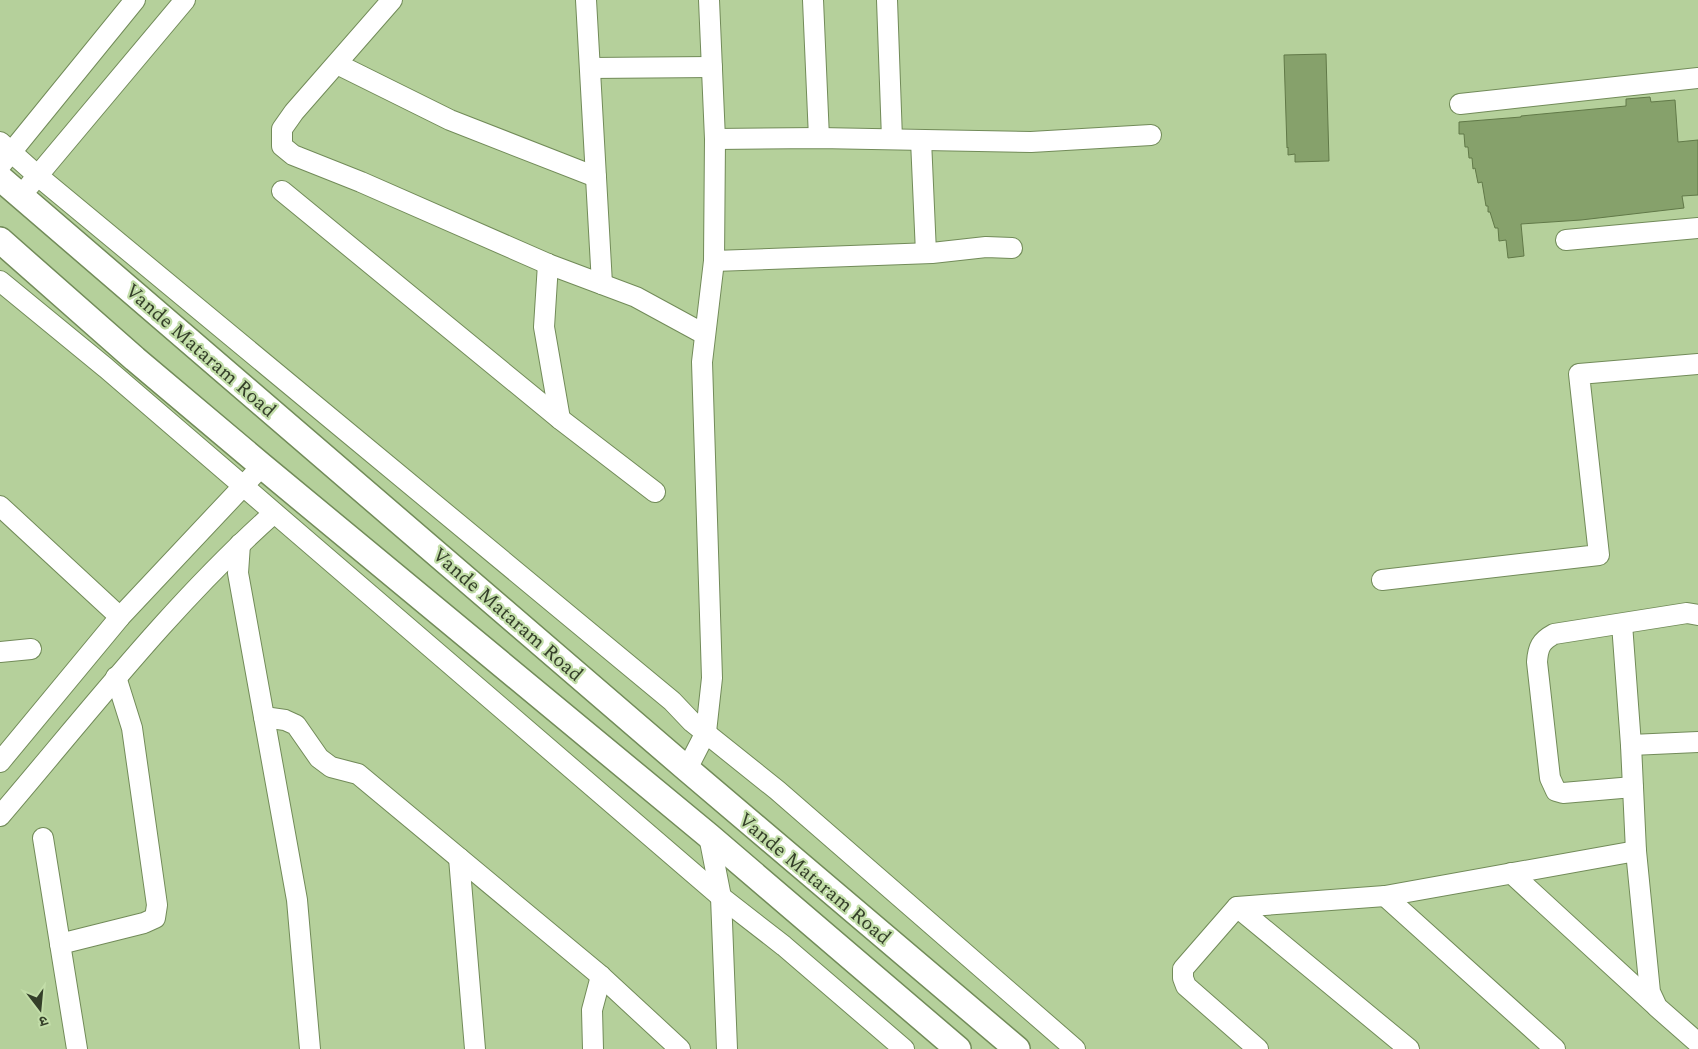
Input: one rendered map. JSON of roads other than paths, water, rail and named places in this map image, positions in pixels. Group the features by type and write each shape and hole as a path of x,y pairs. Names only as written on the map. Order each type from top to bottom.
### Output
{"main road":[{"name":"Vande Mataram Road","path":"0,178 1017,1049"},
{"name":"Vande Mataram Road","path":"0,240 135,359 709,836 958,1049"}],"street":[{"path":"135,0 3,153 38,176 672,701 692,722 785,797 1074,1049"},
{"path":"20,194 38,176 185,0"},
{"path":"392,0 294,112 282,129 282,146 293,155 361,182 548,264 636,296 704,334"},
{"path":"586,0 602,284"},
{"path":"687,768 706,732 712,678 702,362 714,261 715,139 709,0"},
{"path":"812,0 819,138"},
{"path":"887,0 892,139"},
{"path":"336,64 450,120 596,177"},
{"path":"590,68 712,67"},
{"path":"1460,104 1698,78"},
{"path":"715,139 819,138 1031,142 1151,135"},
{"path":"921,140 926,253"},
{"path":"282,191 560,419 655,492"},
{"path":"1566,240 1698,228"},
{"path":"714,261 926,253 986,247 1012,248"},
{"path":"548,264 544,327 560,419"},
{"path":"0,282 106,368 721,897 784,946 904,1049"},
{"path":"1382,580 1598,556 1579,374 1698,364"},
{"path":"0,762 120,616 262,466"},
{"path":"0,506 120,616"},
{"path":"0,816 116,677 240,544 274,513"},
{"path":"240,544 238,573 297,900 310,1049"},
{"path":"1632,787 1563,794 1556,791 1550,778 1537,662 1538,650 1543,640 1554,634 1687,613 1698,616"},
{"path":"1622,624 1632,745 1632,787 1636,851 1650,992 1657,1007"},
{"path":"0,652 32,648"},
{"path":"60,944 144,923 155,918 157,905 132,728 116,677"},
{"path":"264,717 284,720 296,725 319,758 331,767 358,774 601,976 680,1049"},
{"path":"1632,745 1698,742"},
{"path":"709,836 721,897 727,1049"},
{"path":"43,838 77,1049"},
{"path":"1258,1049 1186,986 1183,978 1183,969 1236,907 1385,896 1636,851"},
{"path":"459,858 475,1049"},
{"path":"1511,873 1657,1007 1695,1045"},
{"path":"1385,896 1555,1049"},
{"path":"1236,907 1409,1049"},
{"path":"593,1049 592,1010 601,976"}]}
